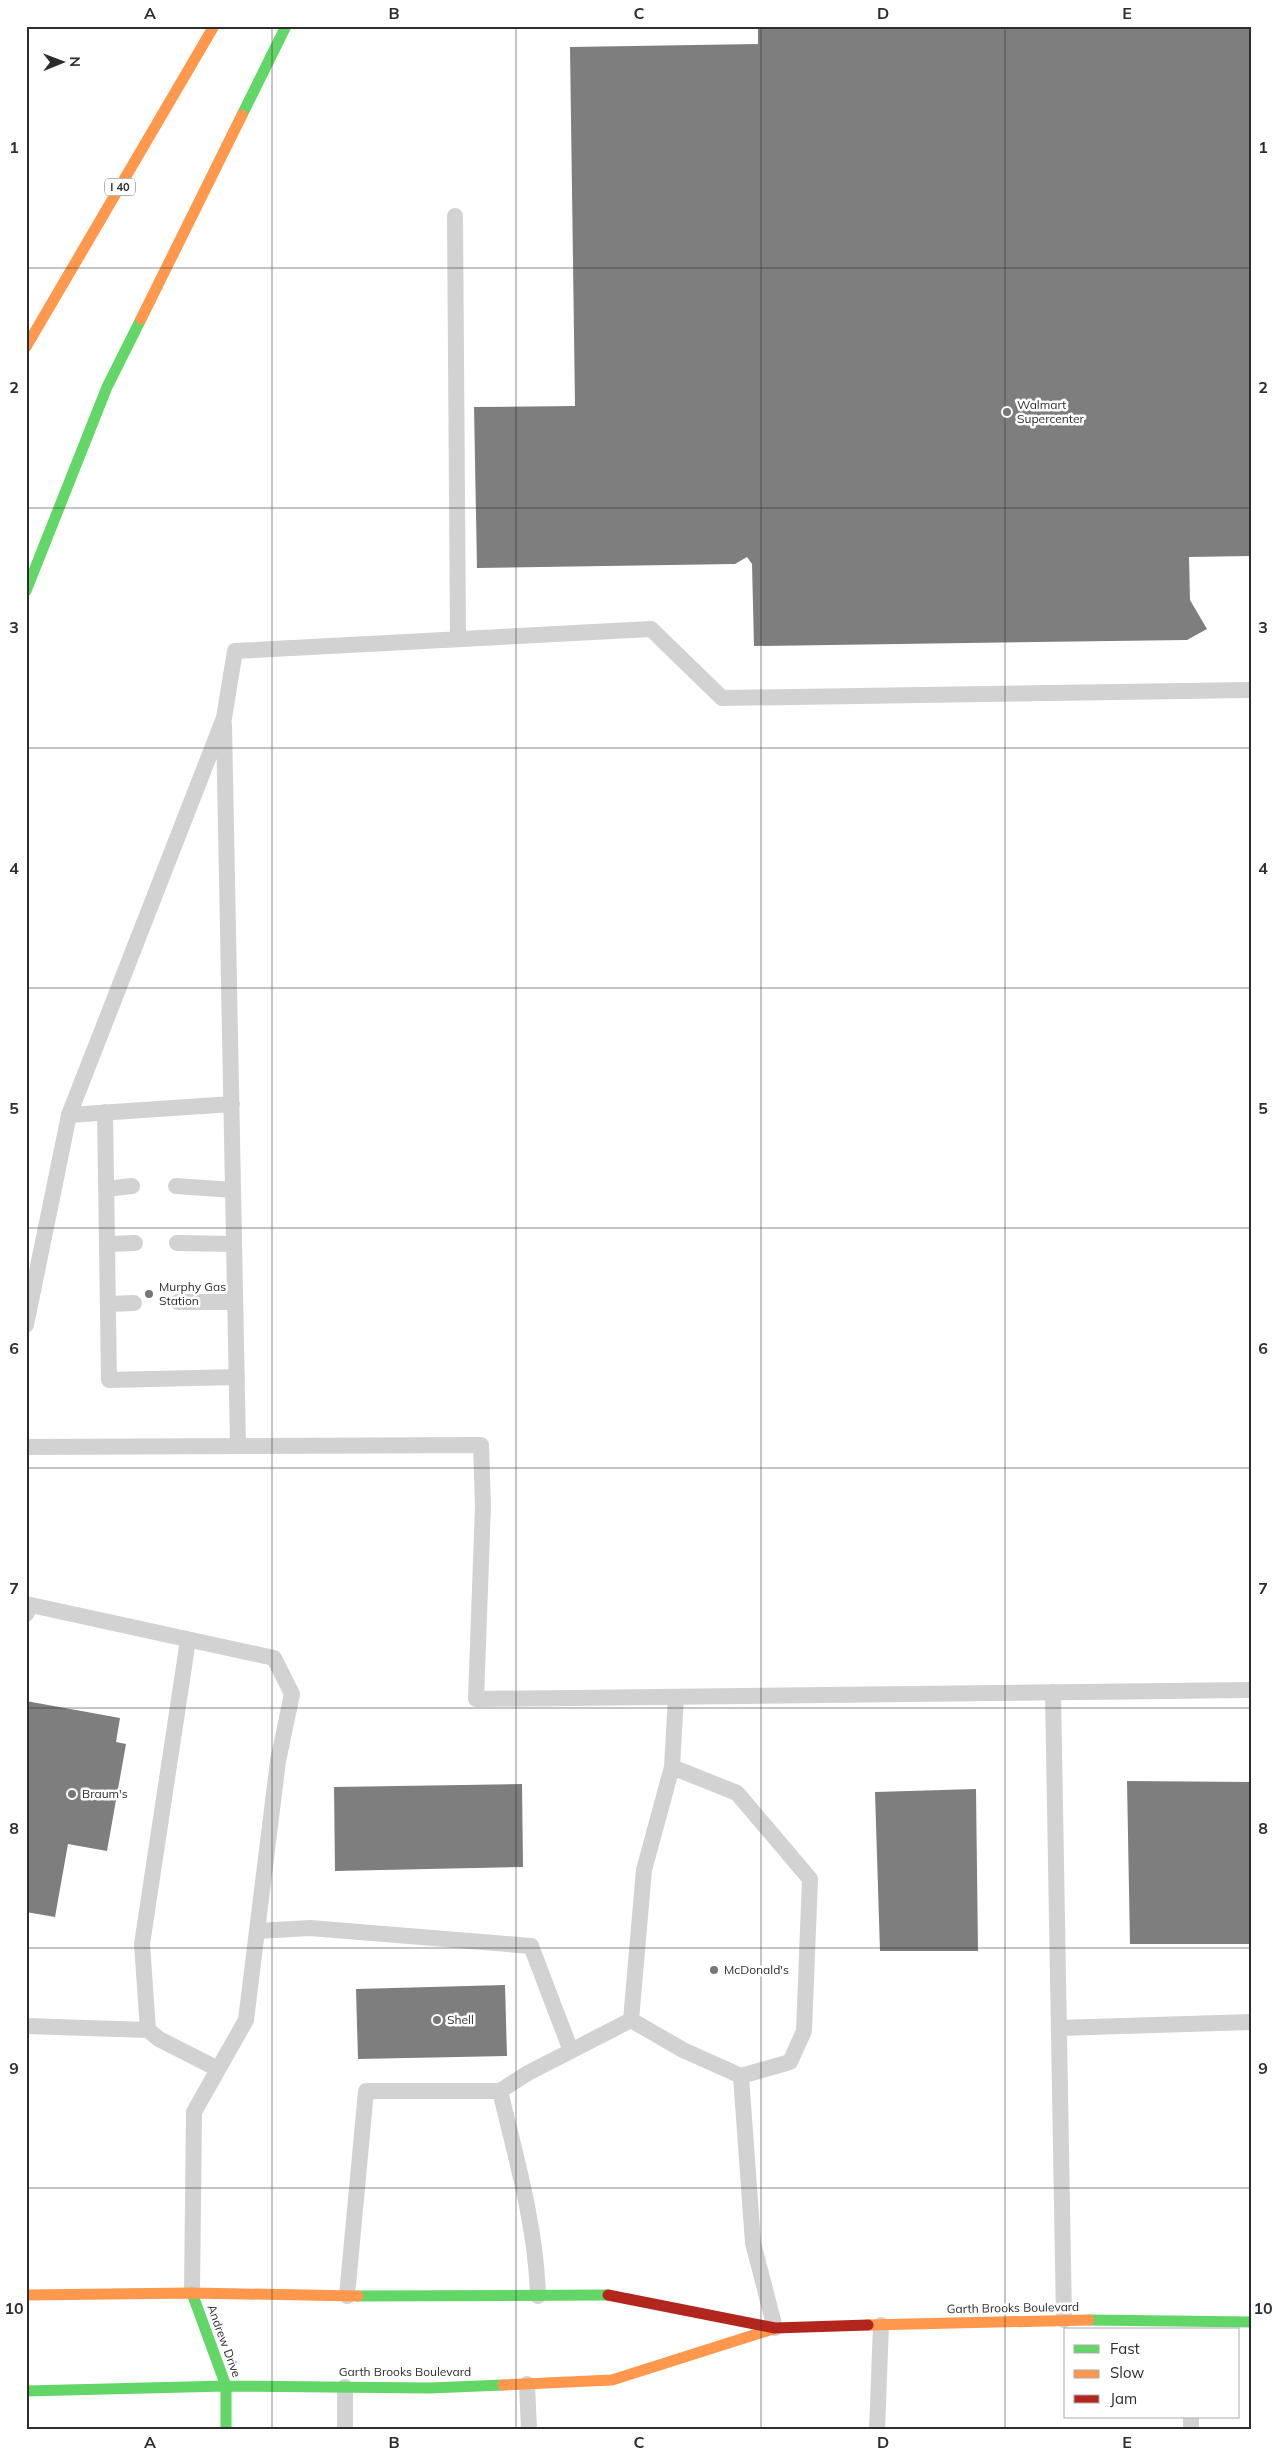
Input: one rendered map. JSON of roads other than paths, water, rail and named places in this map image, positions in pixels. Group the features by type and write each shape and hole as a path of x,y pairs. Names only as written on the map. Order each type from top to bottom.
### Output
{"main road":[{"name":"I 40","path":"26,347 214,26"},
{"path":"26,591 107,387 286,26"},
{"name":"Garth Brooks Boulevard","path":"26,2295 192,2293 347,2296 616,2295 775,2328 1064,2320 1191,2326 1251,2322"},
{"name":"Andrew Drive","path":"192,2293 226,2386 226,2430"},
{"name":"Garth Brooks Boulevard","path":"26,2391 226,2386 430,2388 612,2380 775,2328"}],"lane":[{"path":"455,216 458,639"},
{"path":"238,1446 224,718 235,651 651,629 722,698 1251,690"},
{"path":"26,1325 69,1115 224,718"},
{"path":"69,1115 232,1104"},
{"path":"105,1112 109,1380 237,1377"},
{"path":"106,1188 132,1186"},
{"path":"176,1186 233,1190"},
{"path":"107,1244 135,1243"},
{"path":"177,1243 234,1244"},
{"path":"178,1302 235,1302"},
{"path":"108,1304 134,1303"},
{"path":"26,1447 481,1445 483,1506 476,1698 1251,1690"},
{"path":"26,1614 30,1605 274,1658 292,1694 278,1762 246,2020 194,2112 192,2293"},
{"path":"148,2030 142,1944 188,1640"},
{"path":"1054,1692 1064,2320"},
{"path":"631,2020 644,1870 672,1767 676,1697"},
{"path":"631,2020 683,2050 741,2076 790,2062 804,2031 810,1878 737,1793 672,1767"},
{"path":"257,1931 310,1928 531,1946 571,2051"},
{"path":"347,2296 366,2091 500,2090 631,2020"},
{"path":"1059,2028 1251,2022"},
{"path":"26,2026 148,2030 159,2039 218,2068"},
{"path":"741,2076 753,2243 775,2328"},
{"path":"500,2090 526,2202 537,2266 538,2296"},
{"path":"877,2430 881,2325"},
{"path":"527,2384 529,2430"},
{"path":"345,2387 345,2430"}],"place":[{"name":"Walmart Supercenter","path":"1007,412"},
{"name":"Murphy Gas Station","path":"149,1294"},
{"name":"Braum's","path":"72,1794"},
{"name":"McDonald's","path":"714,1970"},
{"name":"Shell","path":"437,2020"}]}
